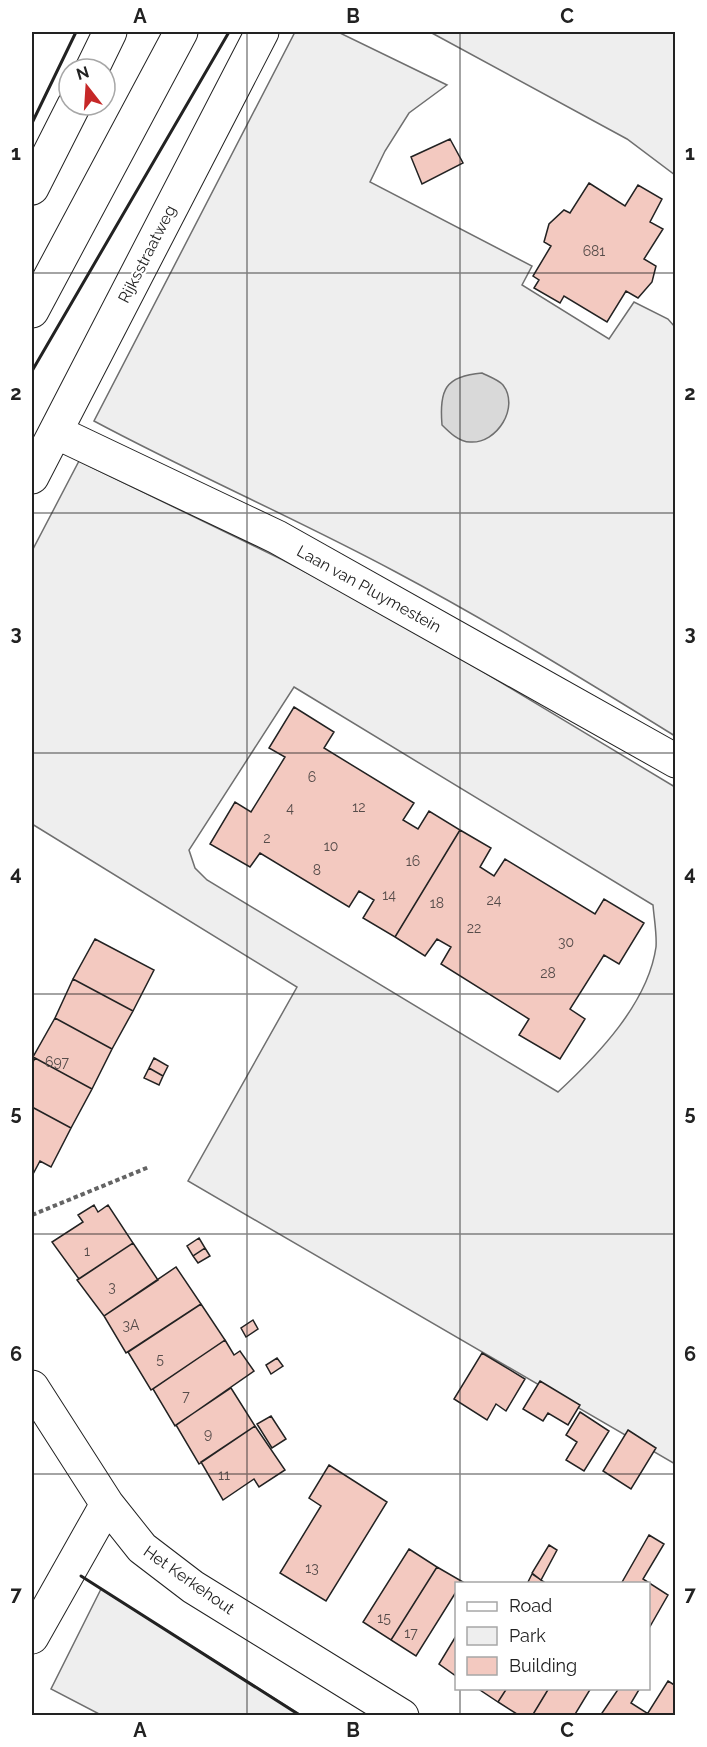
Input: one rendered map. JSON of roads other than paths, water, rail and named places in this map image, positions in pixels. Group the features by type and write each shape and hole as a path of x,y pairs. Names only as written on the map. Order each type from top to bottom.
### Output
{"street":[{"path":"98,57 110,32"},
{"path":"32,311 181,32"},
{"name":"Rijksstraatweg","path":"32,477 262,32"},
{"path":"32,189 68,117"},
{"name":"Laan van Pluymestein","path":"56,432 277,537 675,761"},
{"name":"Het Kerkehout","path":"32,1387 107,1504 142,1548 193,1587 402,1716"},
{"path":"32,1637 107,1504"}]}
